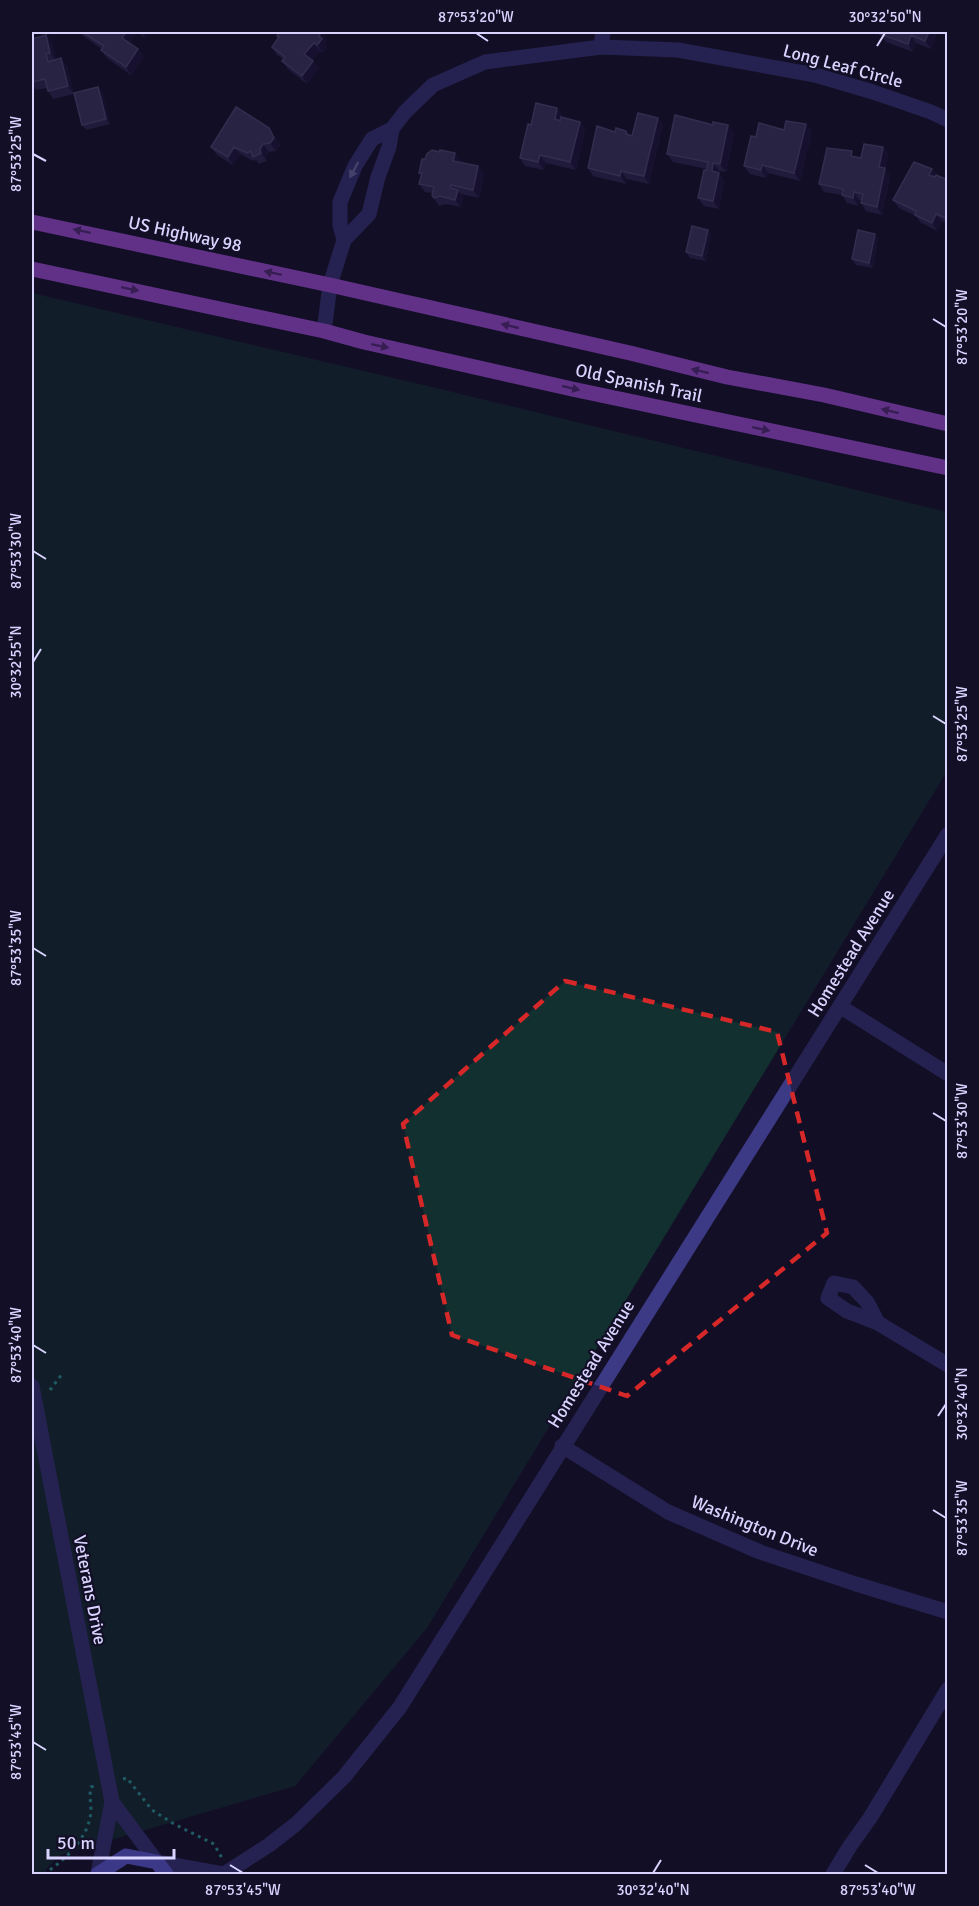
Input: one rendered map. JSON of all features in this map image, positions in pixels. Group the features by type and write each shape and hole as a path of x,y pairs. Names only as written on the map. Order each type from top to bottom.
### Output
{"main road":[{"name":"US Highway 98","path":"32,222 330,285"},
{"path":"32,269 324,331"},
{"name":"Old Spanish Trail","path":"330,285 727,377 824,395 948,424"},
{"name":"Old Spanish Trail","path":"324,331 572,389 948,468"},
{"path":"98,1874 126,1856 157,1862 166,1875"}],"street":[{"name":"Long Leaf Circle","path":"345,240 339,212 347,182 372,139 392,129 405,112 433,85 485,62 602,39 678,50 815,75 873,92 948,120"},
{"name":"Long Leaf Circle","path":"324,331 330,285 345,240 369,214 378,177 389,147 392,129"},
{"name":"Homestead Avenue","path":"157,1862 223,1875 296,1824 344,1777 400,1707 948,834"},
{"path":"841,1006 948,1074"},
{"path":"878,1323 948,1365"},
{"name":"Veterans Drive","path":"32,1386 112,1802 98,1874"},
{"name":"Washington Drive","path":"562,1446 668,1512 750,1547 856,1584 948,1612"},
{"path":"835,1871 948,1689"},
{"name":"Veterans Drive","path":"112,1802 157,1862"}],"highlighted area":[{"path":"565,981 777,1032 827,1233 627,1396 452,1335 403,1124"}],"green space":[{"path":"32,293 947,512 947,771 427,1628 295,1786 60,1855 41,1874 32,1874"}],"building":[{"path":"82,32 126,32 122,38 138,49 126,67 101,50 104,46"},
{"path":"280,32 321,32 319,36 322,39 317,45 314,43 304,54 313,61 302,76 282,61 285,57 272,47"},
{"path":"881,32 929,32 925,41 911,35 908,44 880,34"},
{"path":"46,35 50,53 46,54 48,62 61,58 68,86 48,91 45,79 32,82 32,39"},
{"path":"98,87 106,119 82,125 74,93"},
{"path":"536,103 557,108 555,119 560,121 561,117 580,122 570,162 540,155 538,162 520,158 528,124 531,125"},
{"path":"236,107 269,128 274,138 270,143 263,144 260,149 261,153 253,157 251,151 247,153 234,147 228,157 211,147"},
{"path":"638,113 658,118 644,176 621,171 620,176 588,168 597,126 615,132 616,128 632,136"},
{"path":"675,115 713,125 713,122 728,125 720,164 713,163 712,171 719,173 713,201 698,198 708,162 667,154"},
{"path":"786,121 806,124 794,173 762,165 761,170 744,166 751,136 756,137 759,123 784,130"},
{"path":"864,144 883,147 879,167 885,168 877,207 861,203 863,194 854,192 853,198 842,195 843,189 819,184 827,148 852,151 851,156 861,158"},
{"path":"432,150 455,153 453,161 478,166 473,190 451,185 450,188 458,190 455,200 440,196 434,198 432,195 434,187 419,184 422,159 425,159"},
{"path":"914,162 932,169 929,175 948,180 948,219 936,214 932,223 915,215 916,211 893,200"},
{"path":"692,226 708,230 702,256 686,252"},
{"path":"858,230 875,234 869,263 852,259"}]}
